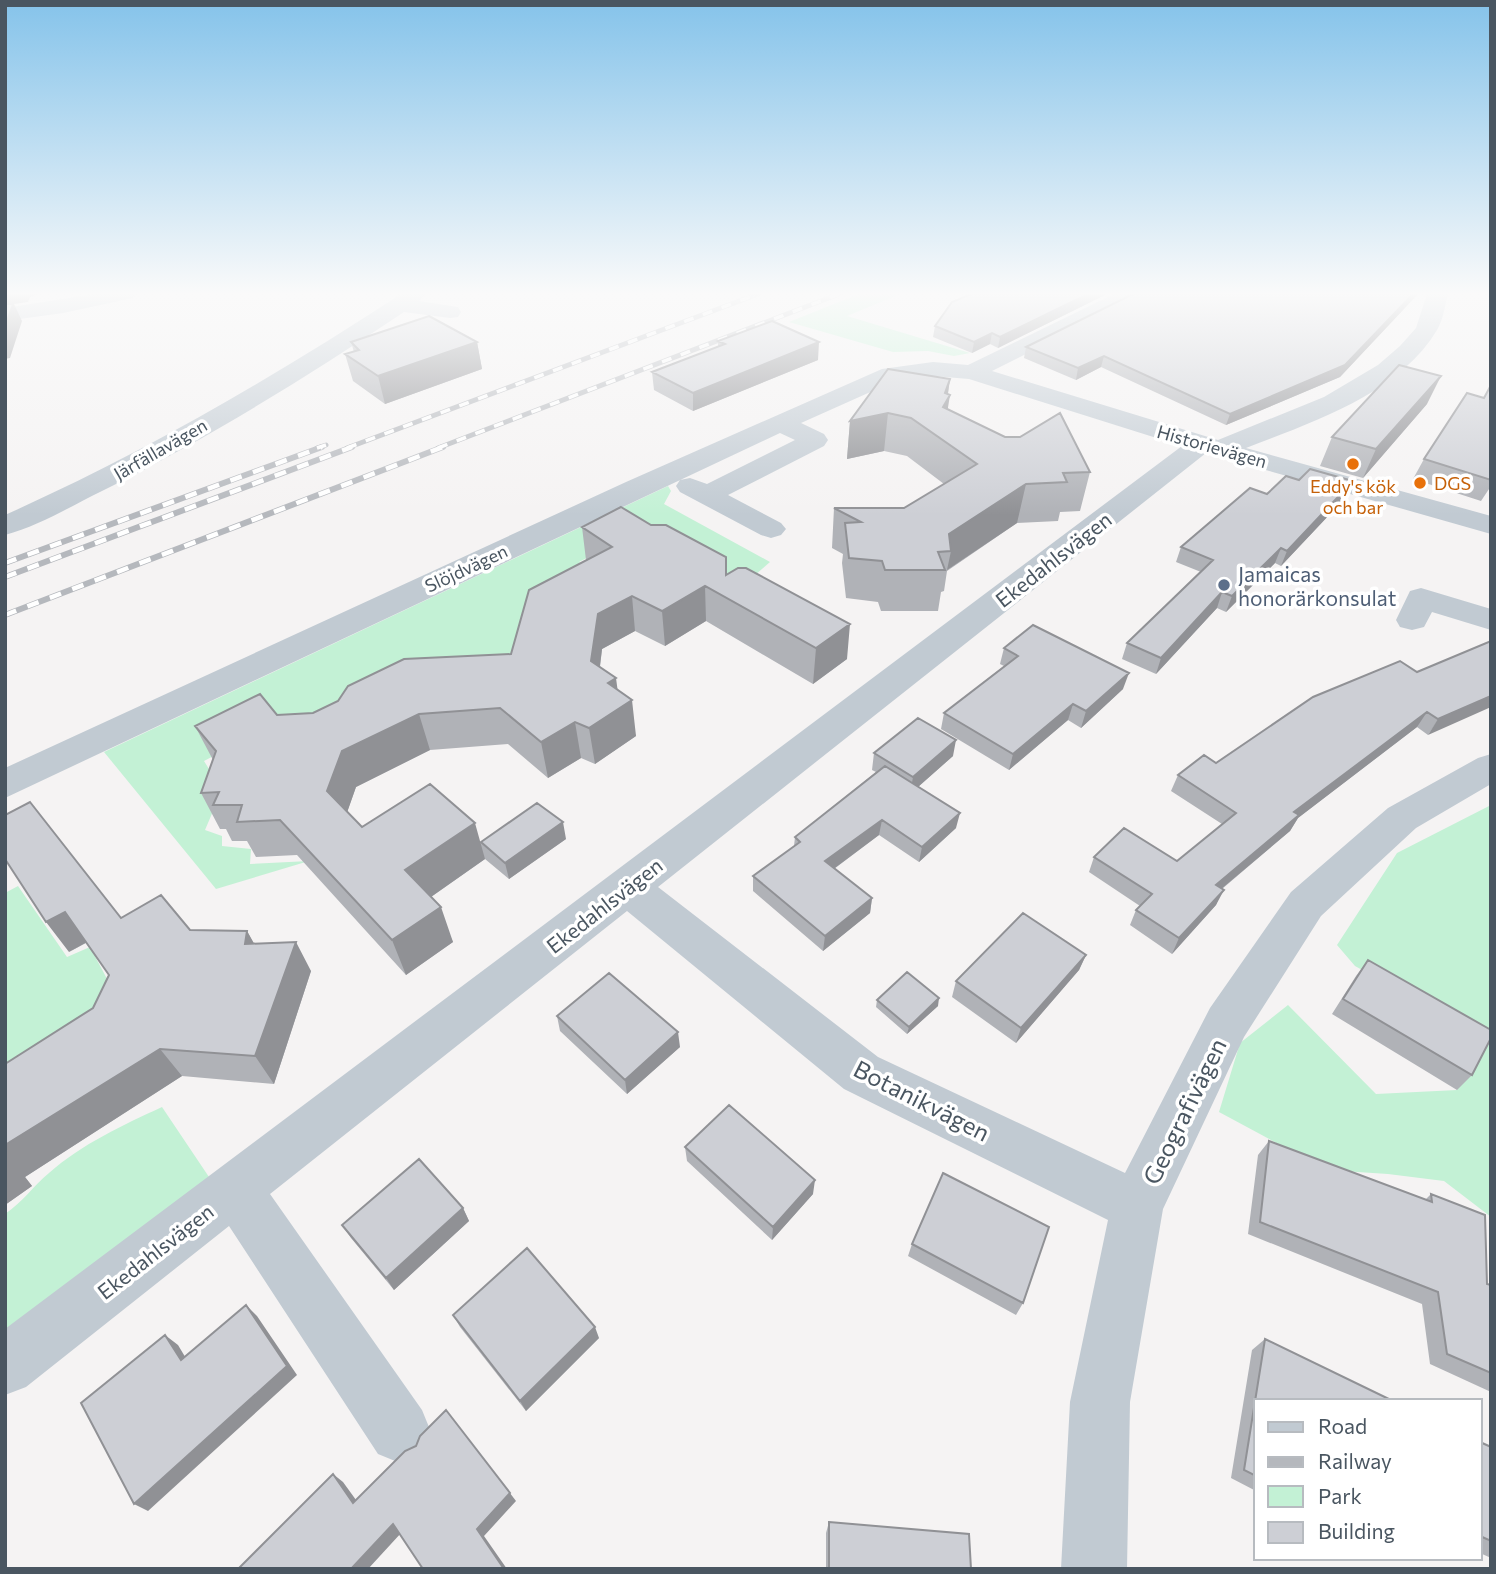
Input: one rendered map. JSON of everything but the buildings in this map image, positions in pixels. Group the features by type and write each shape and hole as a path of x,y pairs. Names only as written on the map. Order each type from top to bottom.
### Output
{"street":[{"name":"Järfällavägen","path":"5,526 88,489 143,460 303,367"},
{"path":"971,372 980,367"},
{"name":"Ekedahlsvägen","path":"5,1366 627,887 1211,447 1316,410 1391,367"},
{"name":"Historievägen","path":"933,369 971,372 1211,447 1491,525"},
{"name":"Slöjdvägen","path":"5,784 667,474 890,373 933,369"},
{"path":"1316,410 1350,420"},
{"path":"707,495 815,440 781,423"},
{"path":"114,449 143,460"},
{"path":"667,474 771,529"},
{"path":"1412,620 1421,598 1491,620"},
{"name":"Geografivägen","path":"1094,1569 1100,1402 1137,1206 1227,1023 1306,904 1402,818 1491,766"},
{"name":"Botanikvägen","path":"627,887 861,1073 1137,1206"},
{"path":"235,1189 400,1432"}],"green space":[{"path":"668,486 671,491 664,504 770,562 732,595 725,564 627,537 579,562 603,578 515,669 357,717 280,721 204,761 222,790 205,830 222,836 222,846 251,849 250,864 309,861 216,889 104,752"},
{"path":"1491,805 1491,1217 1444,1181 1327,1170 1219,1112 1240,1043 1288,1005 1376,1094 1457,1090 1411,997 1355,966 1337,945 1397,853"},
{"path":"18,886 67,957 90,947 122,1007 5,1100 5,893"},
{"path":"162,1107 209,1177 5,1331 5,1214 75,1153"}],"railway":[{"path":"347,448 562,367"},
{"path":"438,448 648,367"},
{"path":"317,448 326,445"},
{"path":"5,563 322,447"},
{"path":"5,577 352,447"},
{"path":"5,615 443,447"}],"place":[{"name":"Eddy's kök och bar","path":"1353,464"},
{"name":"DGS","path":"1420,483"},
{"name":"Jamaicas honorärkonsulat","path":"1224,585"}]}
